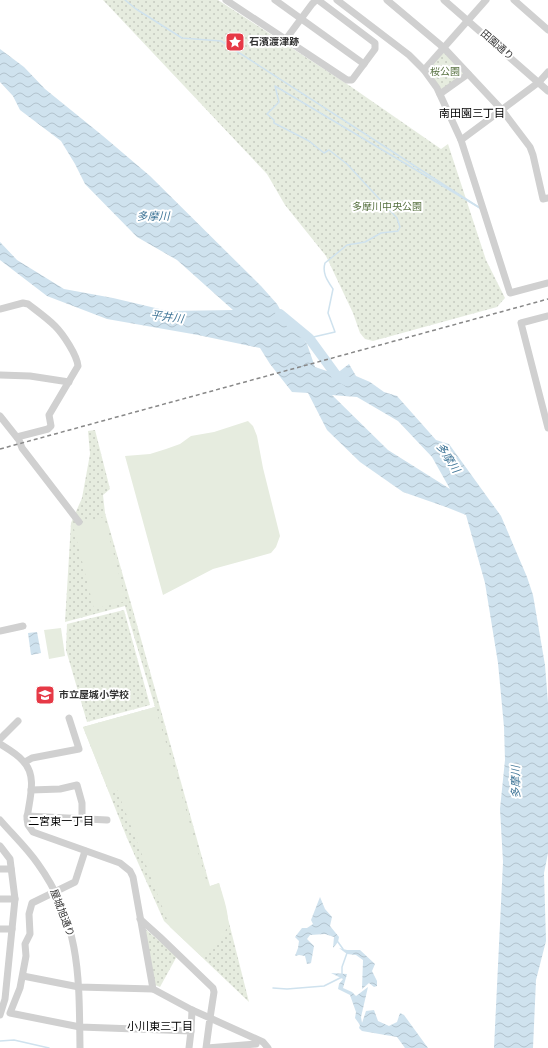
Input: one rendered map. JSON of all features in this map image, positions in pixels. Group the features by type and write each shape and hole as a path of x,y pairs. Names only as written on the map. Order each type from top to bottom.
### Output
{"street":[{"path":"226,0 347,80 353,79 375,49 375,43 317,0 300,17 284,38"},
{"path":"275,0 364,64"},
{"path":"300,17 309,0"},
{"path":"337,0 403,50 424,70 440,94 461,140 510,293 548,283"},
{"path":"387,0 444,48 502,110 530,147 543,199 548,198"},
{"name":"田園通り","path":"444,0 469,20 548,91"},
{"path":"424,70 486,0"},
{"path":"514,0 548,30"},
{"path":"461,140 539,82 548,72"},
{"path":"440,94 468,74"},
{"path":"0,309 24,303 28,304 56,327 78,362 78,366 49,415 51,426 48,429 17,437"},
{"path":"548,316 521,323 548,428"},
{"path":"0,375 30,376 69,382"},
{"path":"0,416 17,437 22,448 79,522"},
{"path":"0,631 24,626"},
{"path":"24,762 32,758 79,749 69,718"},
{"path":"0,739 18,721"},
{"path":"0,744 24,762 31,773 27,816 28,824 34,832 120,863 130,871 133,877 153,989"},
{"path":"30,790 60,789 77,785 82,803 82,819"},
{"path":"27,816 106,820"},
{"name":"屋城旭通り","path":"0,820 31,855 55,892 64,910 72,936 78,964 80,1048"},
{"path":"0,846 10,859 15,899 9,960 2,993 5,999 0,1015"},
{"path":"85,851 75,882 32,904 29,914 30,934 25,944 26,956 20,988 10,1014 80,1027 191,1031"},
{"path":"0,869 12,869"},
{"path":"0,899 15,899"},
{"path":"140,919 213,988 214,992 206,1048 256,1044 263,1042 268,1048"},
{"path":"0,929 12,929"},
{"path":"0,959 9,960"},
{"path":"22,976 79,986 153,989 210,1018 256,1044"},
{"path":"189,1048 192,1010"}],"green space":[{"name":"多摩川中央公園","path":"103,0 218,0 350,86 441,149 448,144 486,260 505,298 497,307 373,341 365,339 360,333 353,313 326,256 285,205 267,174"},
{"name":"桜公園","path":"445,51 464,75 443,91 428,73 428,68"},
{"path":"248,421 253,426 257,436 263,468 280,536 276,547 271,553 213,569 163,595 125,456 150,454 180,444 191,436 214,432"},
{"path":"95,430 110,489 103,495 105,513 210,886 219,883 249,1002 164,921 127,838 83,727 155,707 125,606 65,622 71,523 82,498 90,454 88,431"},
{"path":"104,517 126,601 94,609 73,525"},
{"path":"124,610 150,705 87,722 66,650 67,624"},
{"path":"61,628 65,656 49,659 44,630"},
{"path":"155,707 208,887 219,883 227,911 228,925 223,936 215,946 202,957 170,927 117,790 109,792 83,727"},
{"path":"144,928 177,956 160,987 155,985"}],"water":[{"name":"平井川","path":"0,49 24,67 45,89 150,176 261,286 277,304 285,318 296,327 307,344 315,367 336,374 349,364 356,376 370,382 384,392 397,396 436,440 449,444 501,516 533,595 545,665 548,703 548,853 544,873 546,941 536,980 533,1048 494,1048 503,862 500,809 505,760 504,727 498,663 485,583 466,515 403,492 360,462 327,430 308,393 292,392 270,364 260,348 198,335 107,319 47,296 0,260 0,242 17,260 64,289 113,298 168,311 233,310 177,260 137,237 85,184 61,141 20,110 13,96 0,82","holes":["332,395 357,397 398,421 432,457 450,489 388,450"]},
{"path":"37,632 41,653 31,655 28,633"},
{"path":"320,897 325,909 332,917 330,926 339,937 338,942 333,948 334,937 325,934 310,935 307,939 314,946 311,963 307,964 305,956 295,956 299,941 295,937 302,928 307,928 313,924 311,920"},
{"path":"339,948 347,950 360,950 375,964 372,971 377,981 377,986 374,987 369,983 362,989 363,960 356,955 347,954"},
{"path":"331,973 347,974 343,988 352,992 356,996 368,987 361,1017 362,1023 366,1011 374,1010 378,1021 389,1026 397,1022 400,1013 404,1015 428,1048 405,1048 397,1037 362,1031 359,1028 360,1025 355,1018 356,1012 350,995 338,989 339,984 343,979"}],"waterway":[{"path":"125,0 136,9 182,38 221,41 480,208"},
{"path":"309,338 335,332 328,313 333,289 325,273 325,263 347,245 365,242 381,233 398,231 400,227 397,218 347,164 329,150 324,153 309,141 274,123 274,120 267,114 279,102 275,86 480,208"},
{"name":"多摩川","path":"280,314 309,338 336,375 347,381"},
{"path":"338,942 343,949"},
{"path":"273,988 287,989 324,986 342,977 342,967 347,953"},
{"path":"0,1041 14,1040 49,1048"}],"railway":[{"path":"0,449 548,299"}],"place":[{"name":"石濱渡津跡","path":"235,42"},
{"name":"市立屋城小学校","path":"45,695"}],"district":[{"name":"南田園三丁目","path":"472,113"},
{"name":"二宮東一丁目","path":"61,821"},
{"name":"小川東三丁目","path":"160,1026"}]}
